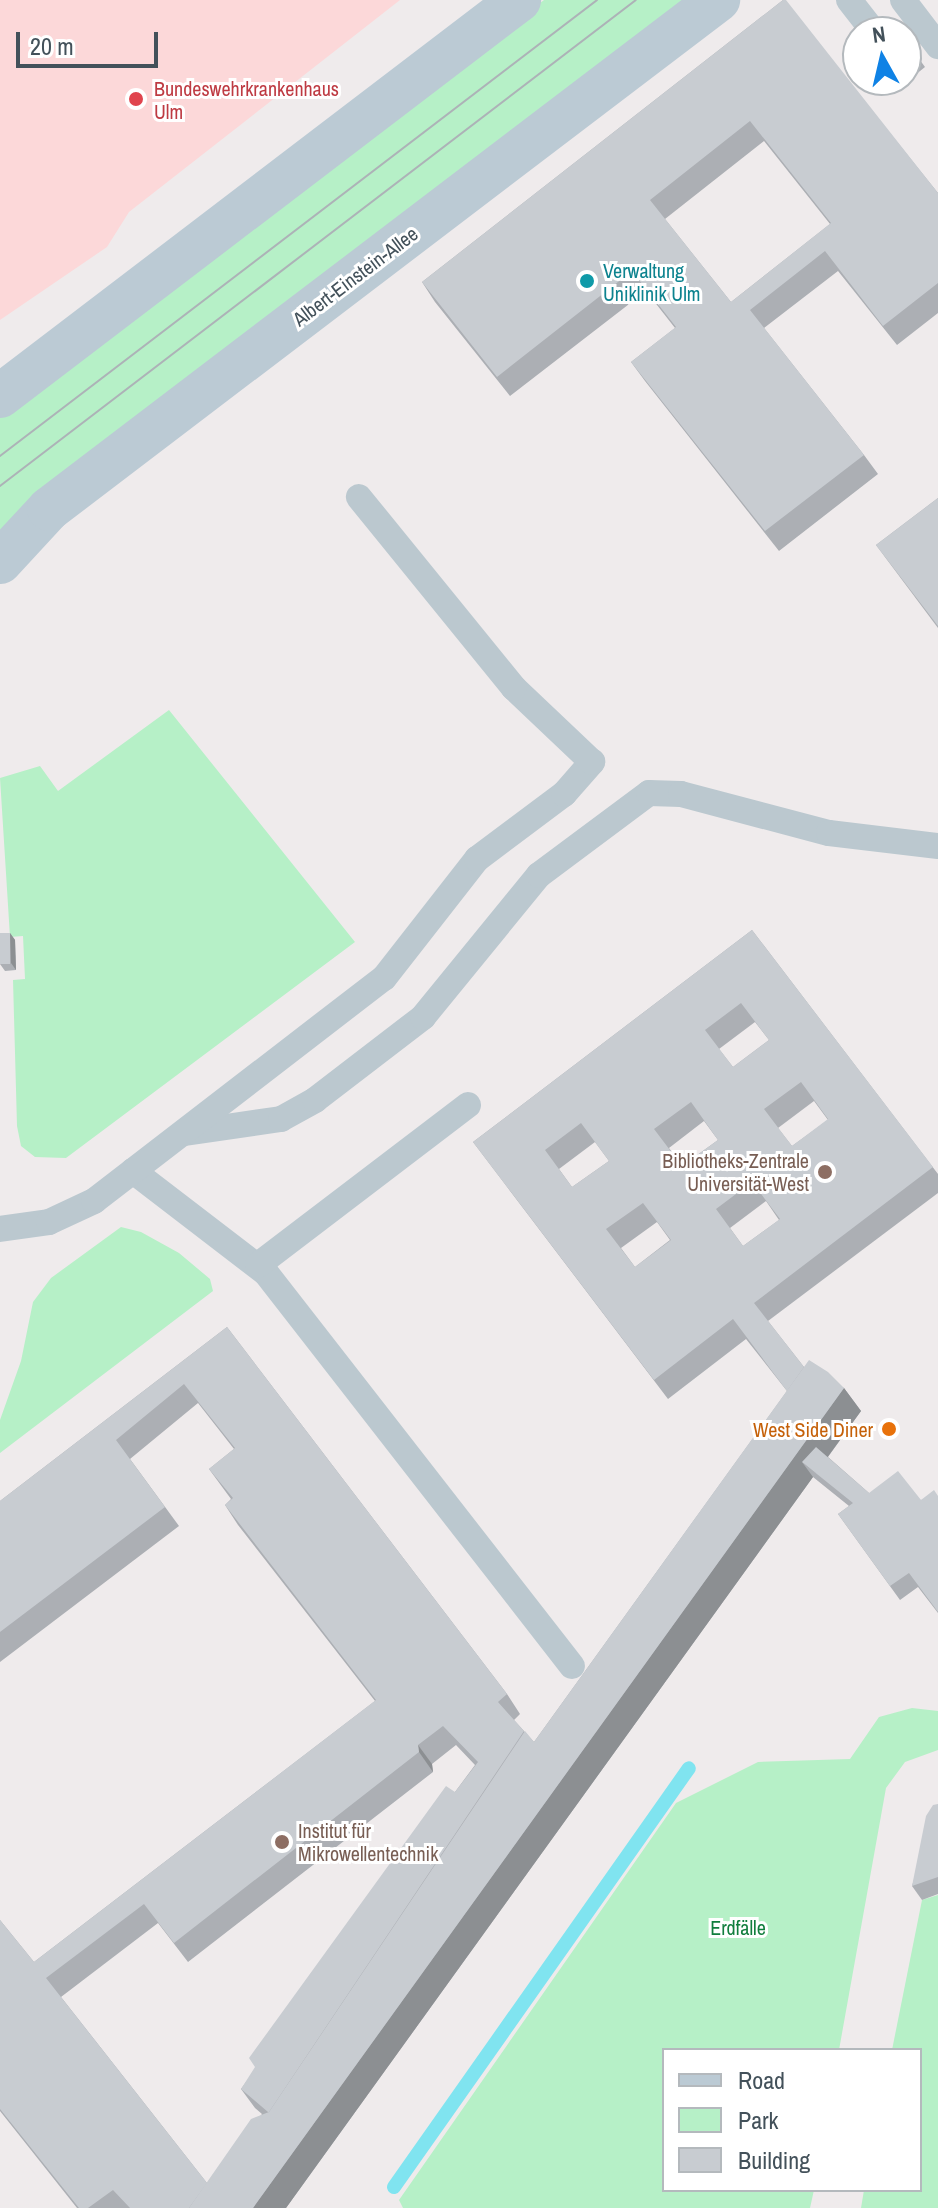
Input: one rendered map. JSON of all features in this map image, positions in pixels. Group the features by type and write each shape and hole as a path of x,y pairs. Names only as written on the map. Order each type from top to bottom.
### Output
{"street":[{"path":"0,396 519,0"},
{"name":"Albert-Einstein-Allee","path":"0,562 49,509 718,0"}],"lane":[{"path":"849,0 861,16"},
{"path":"903,0 938,46"},
{"path":"0,1229 65,1218 133,1171 384,978 477,859 564,794 592,762 514,688 359,497"},
{"path":"180,1134 273,1121 315,1100 423,1017 539,875 649,793 681,794 829,833 938,846"},
{"path":"258,1265 468,1105"},
{"path":"133,1171 258,1265 572,1666"}],"shaded area":[{"name":"Bundeswehrkrankenhaus Ulm","path":"0,0 400,0 129,212 107,247 0,320"}],"green space":[{"path":"544,0 694,0 0,537 0,413"},
{"path":"169,710 355,942 66,1158 35,1157 21,1146 17,1126 13,980 25,979 23,936 10,937 0,778 40,766 58,791"},
{"path":"121,1227 141,1232 179,1253 210,1279 213,1291 0,1453 0,1420 21,1361 33,1302 51,1278"},
{"name":"Erdfälle","path":"912,1708 938,1711 938,1750 905,1762 886,1788 839,2048 662,2048 662,2192 814,2192 810,2208 403,2208 399,2200 676,1803 758,1762 850,1759 879,1717"},
{"path":"938,1895 938,2208 861,2208 864,2192 922,2192 922,2048 892,2048 922,1900"}],"building":[{"name":"Verwaltung Uniklinik Ulm","path":"783,0 842,71 842,96 862,96 938,193 938,283 883,326 825,251 750,310 864,455 765,531 631,362 676,327 632,271 497,377 422,282","holes":["750,121 831,223 731,302 650,200"]},
{"path":"938,498 938,626 876,545"},
{"name":"Bibliotheks-Zentrale Universität-West","path":"752,930 933,1167 754,1303 804,1367 787,1391 733,1319 654,1380 473,1142","holes":["741,1003 769,1040 733,1067 705,1030","801,1082 828,1119 792,1146 764,1109","691,1102 718,1140 682,1166 654,1129","581,1123 609,1161 572,1187 545,1150","752,1182 780,1219 743,1246 716,1209","643,1203 671,1240 635,1267 606,1229"]},
{"path":"0,933 10,933 10,964 0,964"},
{"path":"227,1327 507,1694 498,1702 524,1731 269,2112 241,2089 255,2067 249,2058 446,1786 455,1792 478,1762 443,1726 418,1745 419,1752 174,1943 144,1904 46,1978 207,2183 189,2208 130,2208 113,2190 88,2208 79,2208 0,2109 0,1920 34,1962 376,1700 225,1505 233,1498 209,1469 235,1448 184,1384 116,1440 165,1507 0,1632 0,1501"},
{"path":"809,1360 828,1372 844,1388 253,2208 189,2208 251,2119 269,2112 525,1731 534,1742"},
{"path":"816,1447 869,1493 898,1471 921,1500 934,1490 938,1496 938,1612 909,1573 890,1586 838,1514 853,1503 802,1462"},
{"path":"938,1804 938,1877 912,1886 926,1816 933,1805"}],"waterway":[{"path":"394,2187 689,1768"}],"tram line":[{"path":"0,456 597,0"},
{"path":"0,486 636,0"}],"place":[{"name":"Bundeswehrkrankenhaus Ulm","path":"136,99"},
{"name":"Verwaltung Uniklinik Ulm","path":"587,281"},
{"name":"Bibliotheks-Zentrale Universität-West","path":"825,1172"},
{"name":"West Side Diner","path":"889,1429"},
{"name":"Institut für Mikrowellentechnik","path":"282,1842"}]}
